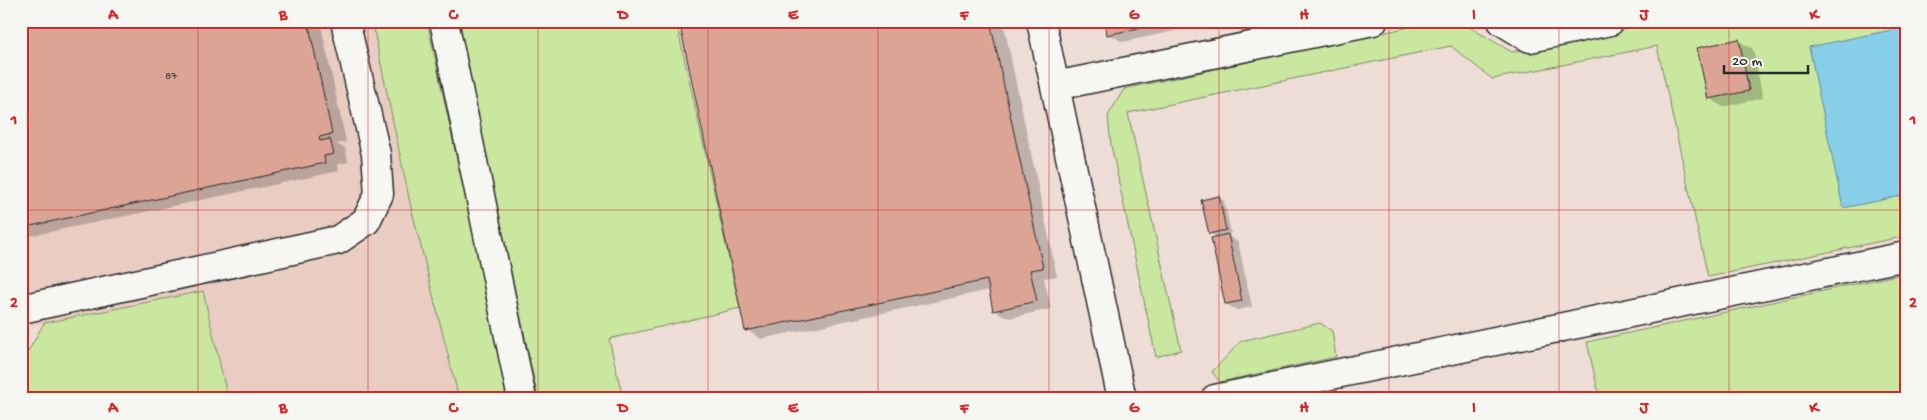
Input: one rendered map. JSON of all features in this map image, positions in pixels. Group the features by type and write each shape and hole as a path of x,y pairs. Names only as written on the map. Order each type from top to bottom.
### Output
{"lane":[{"path":"21,309 338,240 366,221 379,194 376,154 345,21"},
{"path":"444,21 522,399"},
{"path":"1041,21 1122,399"},
{"path":"1055,86 1373,21"},
{"path":"1502,21 1530,38 1610,21"},
{"path":"1215,399 1906,256"}],"shaded area":[{"path":"21,21 372,21 410,203 459,399 228,399 203,291 21,328"}],"green space":[{"path":"372,21 427,21 509,399 459,399 410,203"},
{"path":"458,21 676,21 740,308 609,339 623,399 538,399"},
{"path":"1437,21 1459,21 1512,52 1663,21 1906,21 1906,236 1708,277 1657,46 1492,79 1451,46 1128,113 1181,350 1156,357 1111,145 1108,116 1124,89"},
{"path":"1906,273 1904,399 1600,399 1587,342"},
{"path":"203,291 228,399 21,399 21,364 44,323"},
{"path":"1320,323 1332,331 1336,357 1220,382 1212,372 1241,341"}],"water":[{"path":"1906,27 1906,195 1843,208 1809,47"}],"building":[{"path":"21,21 308,21 332,134 319,137 320,141 330,139 334,154 324,156 325,163 21,228"},
{"path":"679,21 990,21 1043,268 1030,270 1037,301 993,311 987,280 745,331"},
{"path":"1105,21 1170,21 1107,35"},
{"path":"1739,39 1749,91 1708,99 1697,48"},
{"path":"1219,196 1226,230 1209,234 1201,200"},
{"path":"1228,234 1242,301 1225,304 1211,238"}]}
